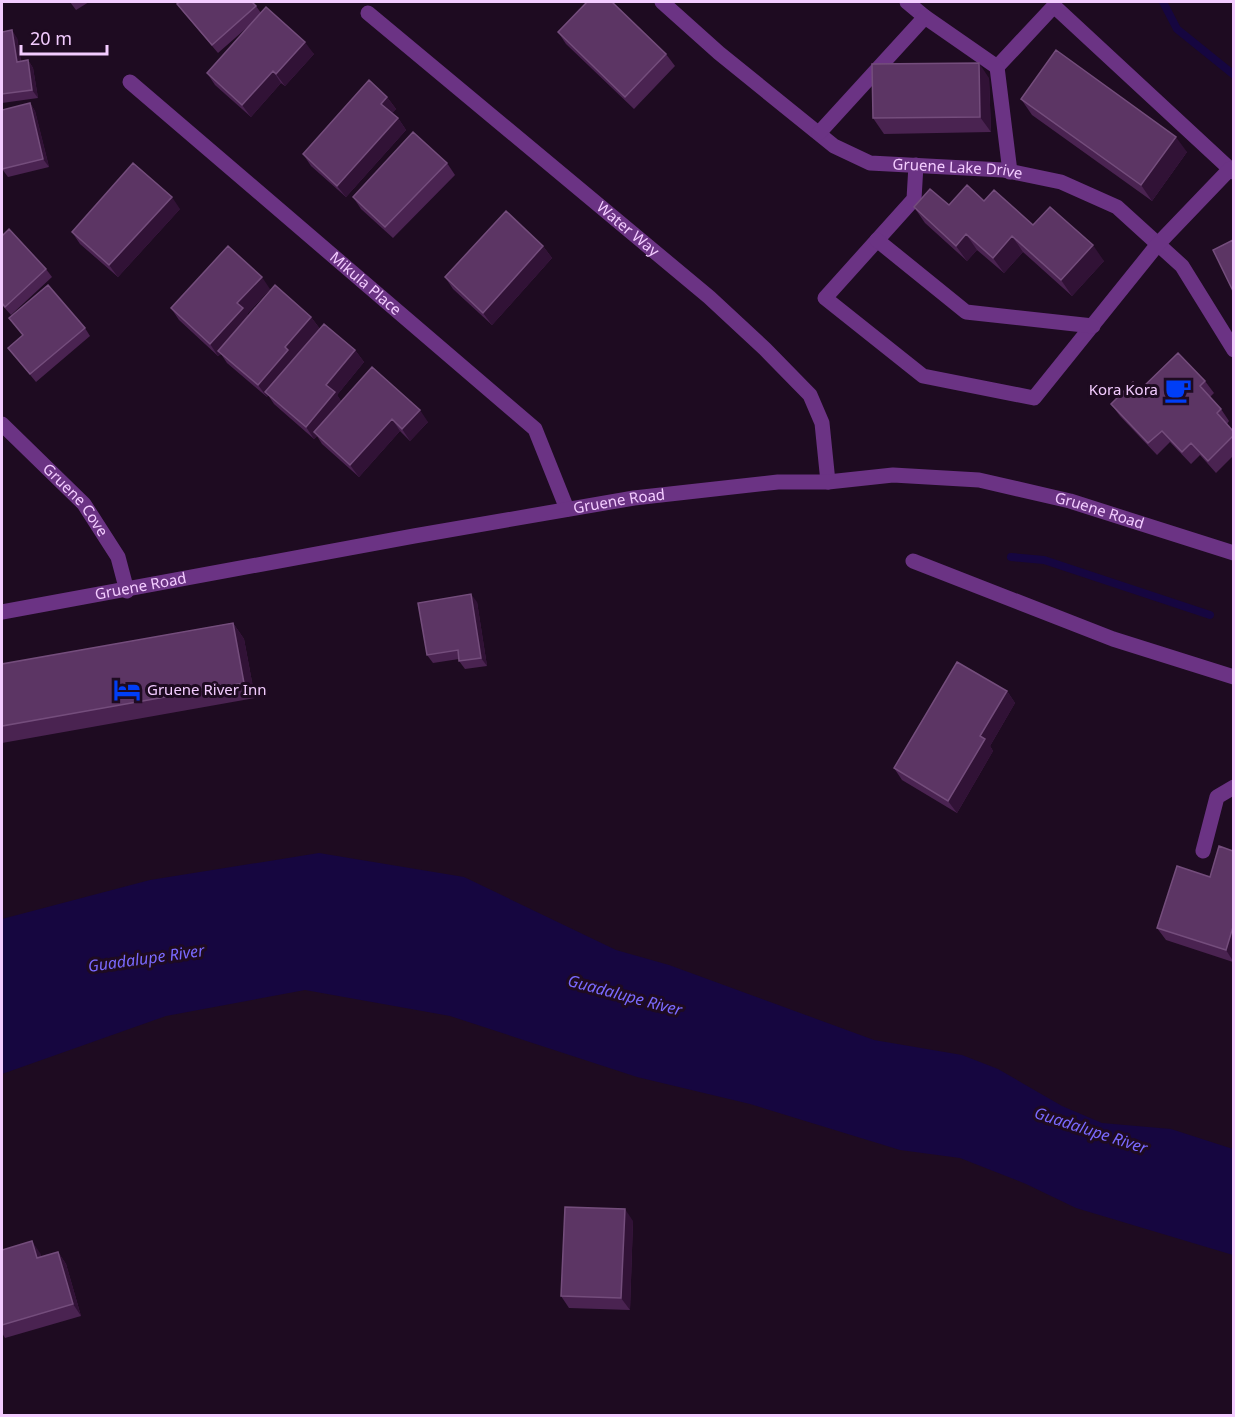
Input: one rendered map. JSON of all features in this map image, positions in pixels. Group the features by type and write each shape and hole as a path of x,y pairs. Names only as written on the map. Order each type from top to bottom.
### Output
{"street":[{"name":"Gruene Lake Drive","path":"662,2 719,53 834,146 870,163 1010,172 1060,182 1117,207 1182,266 1233,350"},
{"path":"907,2 997,67 1010,172"},
{"path":"916,165 914,199 825,298 923,376 1034,398 1158,244 1232,170 1054,6 997,67"},
{"name":"Water Way","path":"368,13 709,297 765,349 810,395 822,423 828,482"},
{"path":"819,133 925,17"},
{"name":"Mikula Place","path":"130,81 535,429 567,510"},
{"path":"877,240 966,312 1093,326"},
{"name":"Gruene Cove","path":"2,424 84,504 118,557 127,591"},
{"name":"Gruene Road","path":"2,612 127,591 402,538 634,498 741,485 828,482 893,475 979,480 1070,501 1233,553"},
{"path":"913,561 1113,639 1232,672"},
{"path":"1203,851 1217,797 1233,787"}],"water":[{"name":"Guadalupe River","path":"319,853 464,877 616,950 669,965 874,1040 962,1055 998,1069 1062,1106 1102,1123 1171,1129 1233,1149 1233,1255 1076,1208 1026,1184 960,1158 900,1150 750,1104 637,1077 450,1016 305,990 166,1016 2,1074 2,919 150,880"}],"building":[{"path":"180,2 252,2 256,6 212,45 177,4"},
{"path":"587,2 612,2 666,54 625,97 558,32"},
{"path":"266,7 305,42 276,74 273,71 242,105 207,73"},
{"path":"12,30 17,62 28,60 32,90 2,94 2,32"},
{"path":"1056,50 1176,137 1141,185 1021,99"},
{"path":"979,63 980,117 873,118 872,64"},
{"path":"369,80 387,97 381,104 398,118 337,186 303,154"},
{"path":"30,103 43,159 2,169 2,110"},
{"path":"413,132 447,163 385,227 353,197"},
{"path":"133,163 172,197 109,265 72,232"},
{"path":"967,185 984,201 994,190 1033,225 1050,207 1093,245 1061,280 1012,236 993,258 966,234 956,246 914,207 930,189 949,205"},
{"path":"506,211 543,246 483,313 445,277"},
{"path":"9,229 46,269 5,307 2,303 2,236"},
{"path":"1233,240 1233,291 1213,250"},
{"path":"228,246 262,277 237,303 243,308 210,344 171,308"},
{"path":"48,285 85,328 30,374 8,348 23,335 9,318"},
{"path":"275,285 311,317 285,347 288,350 258,385 218,351"},
{"path":"324,324 355,350 326,385 335,392 306,427 265,392"},
{"path":"1178,353 1205,381 1200,386 1221,409 1217,413 1233,431 1233,436 1208,461 1191,443 1182,452 1162,431 1148,443 1111,404 1133,382 1140,390"},
{"path":"372,367 420,410 402,429 392,419 350,465 314,432"},
{"path":"471,594 481,658 459,661 458,650 427,655 418,603"},
{"name":"Gruene River Inn","path":"233,623 244,683 2,726 2,664"},
{"path":"957,662 1007,691 980,736 985,739 948,801 894,768"},
{"path":"1219,846 1233,851 1233,927 1226,950 1157,928 1177,866 1210,877"},
{"path":"565,1207 625,1209 621,1298 561,1296"},
{"path":"32,1241 37,1258 58,1252 73,1304 2,1325 2,1250"}],"waterway":[{"path":"1163,2 1177,29 1234,75"},
{"path":"1011,557 1044,560 1210,615"}],"place":[{"name":"Kora Kora","path":"1178,390"},
{"name":"Gruene River Inn","path":"127,690"}]}
